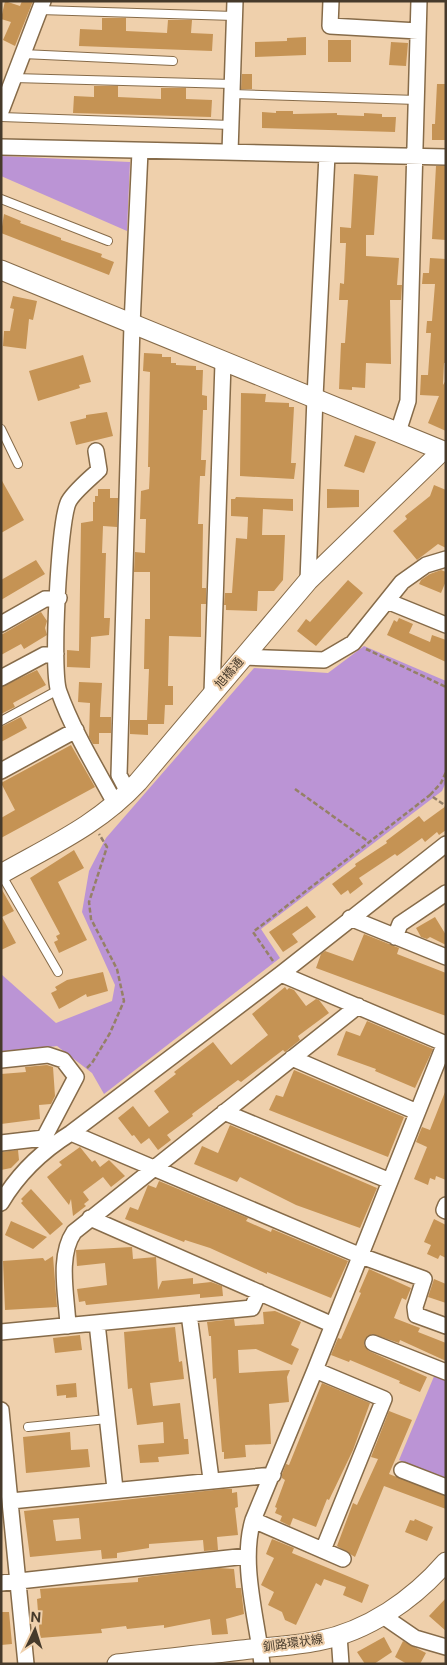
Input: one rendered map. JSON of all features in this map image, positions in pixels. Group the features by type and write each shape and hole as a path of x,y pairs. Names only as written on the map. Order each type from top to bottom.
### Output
{"street":[{"path":"331,1 330,26 418,31"},
{"path":"398,432 408,401 419,1"},
{"path":"1,111 41,6"},
{"path":"230,152 234,9"},
{"path":"1,147 446,157"},
{"path":"122,798 119,775 132,325 140,151"},
{"path":"308,581 314,398 327,155"},
{"path":"1,270 223,363 314,398 444,452"},
{"path":"212,693 223,363"},
{"path":"96,451 99,470 68,501 61,536 56,654 58,690 76,730 122,798"},
{"name":"旭橋通","path":"1,874 80,830 122,798 308,581 444,452"},
{"path":"243,657 324,660 353,643 402,582 426,565 446,559"},
{"path":"1,624 45,600 59,598"},
{"path":"387,601 446,625"},
{"path":"1,678 44,654 56,654"},
{"path":"1,771 76,730"},
{"path":"1,1143 46,1142 71,1133 279,970 446,844"},
{"path":"395,937 400,924 446,893"},
{"path":"350,918 446,957"},
{"path":"261,1656 248,1556 248,1537 253,1520 361,1256 445,1043 279,970"},
{"path":"68,1326 64,1256 68,1241 74,1232 358,1006"},
{"path":"1,1060 48,1055 63,1060 76,1077 46,1142 12,1185 1,1203"},
{"path":"292,1058 418,1112"},
{"path":"224,1112 390,1180"},
{"path":"71,1133 361,1256 424,1279 415,1307 416,1314 446,1326"},
{"path":"446,1205 444,1210 446,1211"},
{"path":"90,1218 333,1325"},
{"path":"1,1332 252,1308 259,1292"},
{"path":"189,1314 211,1479"},
{"path":"97,1323 114,1489"},
{"path":"373,1342 446,1372"},
{"path":"315,1370 384,1399 323,1550"},
{"path":"1,1410 26,1664"},
{"path":"402,1470 446,1487"},
{"path":"11,1501 273,1474"},
{"path":"253,1520 343,1559"},
{"path":"1,1583 248,1556"},
{"name":"釧路環状線","path":"116,1664 261,1656 339,1635 363,1627 383,1616 430,1580 446,1562"},
{"path":"383,1616 415,1638 446,1647"},
{"path":"339,1635 342,1664"}],"lane":[{"path":"41,6 234,9"},
{"path":"23,54 173,61"},
{"path":"14,78 417,100"},
{"path":"1,117 231,125"},
{"path":"1,199 108,241"},
{"path":"1,429 18,464"},
{"path":"1,721 58,690"},
{"path":"1,874 58,972"},
{"path":"28,1427 107,1419"}],"path":[{"path":"353,643 446,687"},
{"path":"279,970 253,932 430,795 441,783 446,772"},
{"path":"295,789 369,842"},
{"path":"430,795 446,806"},
{"path":"76,1077 92,1062 110,1033 124,1002 118,969 91,919 89,902 107,847 99,833 84,840 80,830"}],"shaded area":[{"path":"1,156 130,162 127,231 1,176"},
{"path":"364,646 446,681 446,782 442,791 261,929 280,958 104,1094 92,1073 57,1046 1,1053 1,974 56,1023 112,1001 115,985 82,912 89,871 106,838 254,668 328,673"},
{"path":"435,1374 446,1378 446,1479 399,1460"}],"building":[{"path":"5,1 20,6 22,1 33,1 15,46 3,40 11,22 1,19"},
{"path":"102,18 126,18 126,31 167,33 168,20 192,20 191,33 213,34 212,51 79,46 80,29 102,30"},
{"path":"306,37 306,55 255,57 255,42 287,41 287,38"},
{"path":"328,40 351,40 351,62 328,62"},
{"path":"391,42 408,43 406,66 389,65"},
{"path":"242,74 252,74 252,89 241,89"},
{"path":"437,84 446,84 446,140 432,140 432,124 435,124"},
{"path":"94,86 118,86 118,97 161,99 161,88 186,88 186,99 212,100 211,117 73,113 74,96 94,97"},
{"path":"276,111 293,111 293,114 337,113 337,115 364,116 364,113 382,114 382,117 396,117 395,132 262,128 262,112 276,113"},
{"path":"436,166 446,166 446,240 432,239"},
{"path":"354,174 378,176 374,235 366,235 366,256 399,258 397,285 402,285 401,300 390,300 391,364 366,363 365,388 352,387 352,390 339,389 341,343 345,343 348,300 339,300 340,283 344,284 346,243 340,243 340,227 351,228"},
{"path":"4,214 21,221 20,223 61,238 61,240 102,254 101,257 114,262 109,275 1,233"},
{"path":"430,258 446,259 446,363 444,363 443,385 446,380 446,431 428,423 439,396 420,395 421,375 428,375 431,333 426,333 427,321 432,321 435,284 422,284 423,273 429,273"},
{"path":"13,296 37,301 33,320 29,319 26,349 3,346 4,331 10,331 14,309 10,308"},
{"path":"144,353 162,354 162,357 171,357 171,363 176,363 176,365 196,366 196,370 203,370 202,395 207,396 207,410 203,410 201,460 206,460 205,476 200,476 198,524 203,524 202,588 206,588 206,604 201,604 201,637 169,636 168,686 173,686 173,705 165,705 164,724 148,724 148,735 130,734 130,720 147,720 149,669 144,669 145,619 150,619 150,572 134,572 135,552 145,553 146,519 140,519 141,491 149,489 150,372 143,371"},
{"path":"83,355 91,382 79,385 80,388 38,401 29,371"},
{"path":"241,393 266,394 265,402 289,403 289,407 294,407 291,463 296,463 294,479 240,476"},
{"path":"107,412 113,436 76,445 70,422 86,418 86,415"},
{"path":"355,435 376,442 364,473 344,466"},
{"path":"1,479 24,520 1,533"},
{"path":"434,485 446,490 446,548 438,544 417,560 393,531 407,519 405,516 430,496"},
{"path":"98,489 110,489 110,498 118,498 117,527 103,526 102,553 106,553 104,618 110,618 109,635 91,637 90,668 67,667 67,650 79,651 81,523 93,521 93,502 95,502 95,496 98,496"},
{"path":"327,489 359,490 359,507 327,508"},
{"path":"236,497 293,499 293,511 263,509 262,535 285,535 283,580 274,591 258,591 257,611 226,610 226,605 224,605 225,593 232,593 236,538 247,539 248,517 231,516 231,499"},
{"path":"36,560 45,574 1,600 1,580"},
{"path":"441,570 446,572 446,581 441,593 419,584 421,580 430,574"},
{"path":"348,580 363,593 316,646 297,631 306,619 310,622"},
{"path":"41,612 47,621 45,628 47,635 24,649 21,644 1,655 1,635"},
{"path":"399,618 413,624 409,633 430,642 432,635 446,640 446,662 387,635 394,620 397,622"},
{"path":"37,670 46,685 13,703 15,707 1,714 1,687"},
{"path":"79,682 102,683 100,717 111,717 111,733 99,733 99,744 93,744 89,737 90,703 78,702"},
{"path":"21,717 27,728 1,742 1,727"},
{"path":"71,745 95,787 1,838 1,818 15,810 1,783"},
{"path":"446,806 446,830 439,835 437,832 425,842 422,838 397,856 395,854 359,878 363,884 350,894 348,890 341,895 332,884 356,866 355,864 387,843 386,841 419,816 424,822"},
{"path":"74,850 84,868 58,882 87,940 59,953 54,942 58,940 56,936 60,934 30,878"},
{"path":"1,888 14,911 2,917 16,943 1,950"},
{"path":"307,906 316,917 292,934 298,942 283,952 269,932"},
{"path":"435,917 446,935 446,945 430,937 427,939 421,937 416,928"},
{"path":"364,934 399,948 397,954 446,973 446,1016 316,968 321,954 325,951 353,961"},
{"path":"103,972 108,991 87,997 86,994 59,1009 51,993 57,990 55,987 67,980"},
{"path":"285,987 287,990 289,988 294,990 306,1006 316,999 319,1000 329,1013 298,1036 300,1040 285,1052 283,1050 241,1082 238,1080 192,1114 193,1116 167,1135 171,1140 158,1150 149,1138 141,1144 134,1135 132,1136 118,1118 133,1106 149,1127 169,1112 154,1091 176,1074 174,1072 213,1042 231,1065 268,1035 252,1014"},
{"path":"367,1021 433,1049 415,1088 375,1071 376,1069 337,1055 346,1031 360,1036"},
{"path":"47,1065 53,1067 55,1096 51,1104 39,1105 40,1119 1,1124 1,1074 26,1072 25,1067"},
{"path":"294,1070 404,1117 388,1157 269,1110 276,1095 283,1097"},
{"path":"445,1092 446,1180 436,1176 435,1180 430,1178 428,1185 414,1179 427,1147 416,1142 422,1127 430,1130"},
{"path":"230,1125 377,1188 360,1228 296,1205 240,1177 237,1182 194,1164 202,1146 218,1153"},
{"path":"80,1147 92,1162 95,1160 100,1167 109,1160 125,1176 111,1187 103,1177 83,1192 89,1200 84,1204 86,1206 73,1216 71,1199 69,1205 47,1177 62,1165 59,1162"},
{"path":"18,1150 19,1160 11,1168 1,1170 1,1152"},
{"path":"159,1181 248,1218 246,1221 271,1232 272,1229 348,1261 331,1298 267,1272 267,1274 210,1248 185,1240 184,1242 125,1219 130,1207 138,1210 148,1185 156,1188"},
{"path":"31,1189 63,1224 50,1235 21,1203 23,1201 21,1199"},
{"path":"434,1219 446,1225 446,1258 440,1255 438,1259 427,1254 431,1245 424,1242"},
{"path":"11,1221 47,1237 33,1249 5,1235"},
{"path":"132,1247 133,1259 156,1257 158,1290 162,1281 193,1278 193,1284 211,1282 222,1286 223,1296 200,1298 200,1294 86,1305 85,1301 79,1302 77,1289 107,1285 105,1263 77,1266 76,1250"},
{"path":"53,1256 57,1307 5,1310 3,1261 43,1258 45,1261"},
{"path":"369,1269 411,1288 406,1300 402,1298 394,1318 420,1328 418,1332 446,1343 446,1361 400,1340 399,1343 372,1334 365,1339 364,1345 369,1351 427,1377 420,1392 399,1383 400,1381 350,1360 349,1362 331,1355 338,1338 341,1339"},
{"path":"434,1279 446,1284 446,1303 428,1297"},
{"path":"275,1311 301,1322 291,1345 299,1349 292,1365 256,1349 238,1350 239,1373 290,1370 287,1377 289,1402 269,1404 271,1444 245,1445 246,1457 224,1459 216,1378 213,1379 211,1336 209,1336 207,1322 234,1319 235,1326 264,1324 263,1312"},
{"path":"175,1327 179,1362 182,1361 184,1379 150,1383 153,1406 180,1403 184,1439 188,1439 189,1454 158,1457 159,1462 140,1463 138,1445 164,1443 163,1422 137,1425 132,1388 128,1389 124,1332"},
{"path":"80,1335 82,1350 55,1353 53,1338"},
{"path":"76,1383 77,1397 66,1398 66,1395 57,1396 56,1385"},
{"path":"322,1383 370,1403 353,1450 329,1500 327,1499 316,1527 293,1518 290,1526 280,1521 282,1516 275,1513 277,1508 275,1507 285,1480 282,1478 282,1474 286,1464 289,1465"},
{"path":"389,1411 412,1420 389,1474 446,1496 446,1509 384,1486 355,1557 337,1546 353,1503 357,1505 378,1459 371,1457"},
{"path":"70,1432 71,1450 88,1449 90,1467 26,1473 23,1437"},
{"path":"232,1489 232,1493 237,1492 238,1507 235,1508 238,1535 217,1537 218,1550 204,1551 203,1540 149,1544 149,1548 117,1553 117,1558 102,1559 101,1550 30,1557 24,1511","holes":["79,1518 81,1539 56,1541 53,1520"]},
{"path":"415,1519 433,1527 427,1541 405,1532 410,1520 414,1521"},
{"path":"272,1539 294,1548 292,1553 369,1585 362,1603 343,1595 346,1587 324,1579 321,1586 316,1583 296,1625 285,1620 282,1612 268,1605 274,1592 261,1585 274,1558 266,1554"},
{"path":"219,1568 234,1569 236,1588 241,1588 244,1614 226,1619 228,1634 212,1635 210,1619 164,1628 164,1625 127,1629 126,1626 101,1629 102,1633 40,1638 37,1599 41,1598 40,1589 138,1582 138,1578"},
{"path":"446,1598 446,1631 429,1616"},
{"path":"1,1612 9,1612 12,1644 1,1645"},
{"path":"384,1637 392,1652 374,1664 365,1664 357,1652"},
{"path":"403,1641 426,1653 420,1664 407,1664 395,1657"}]}
